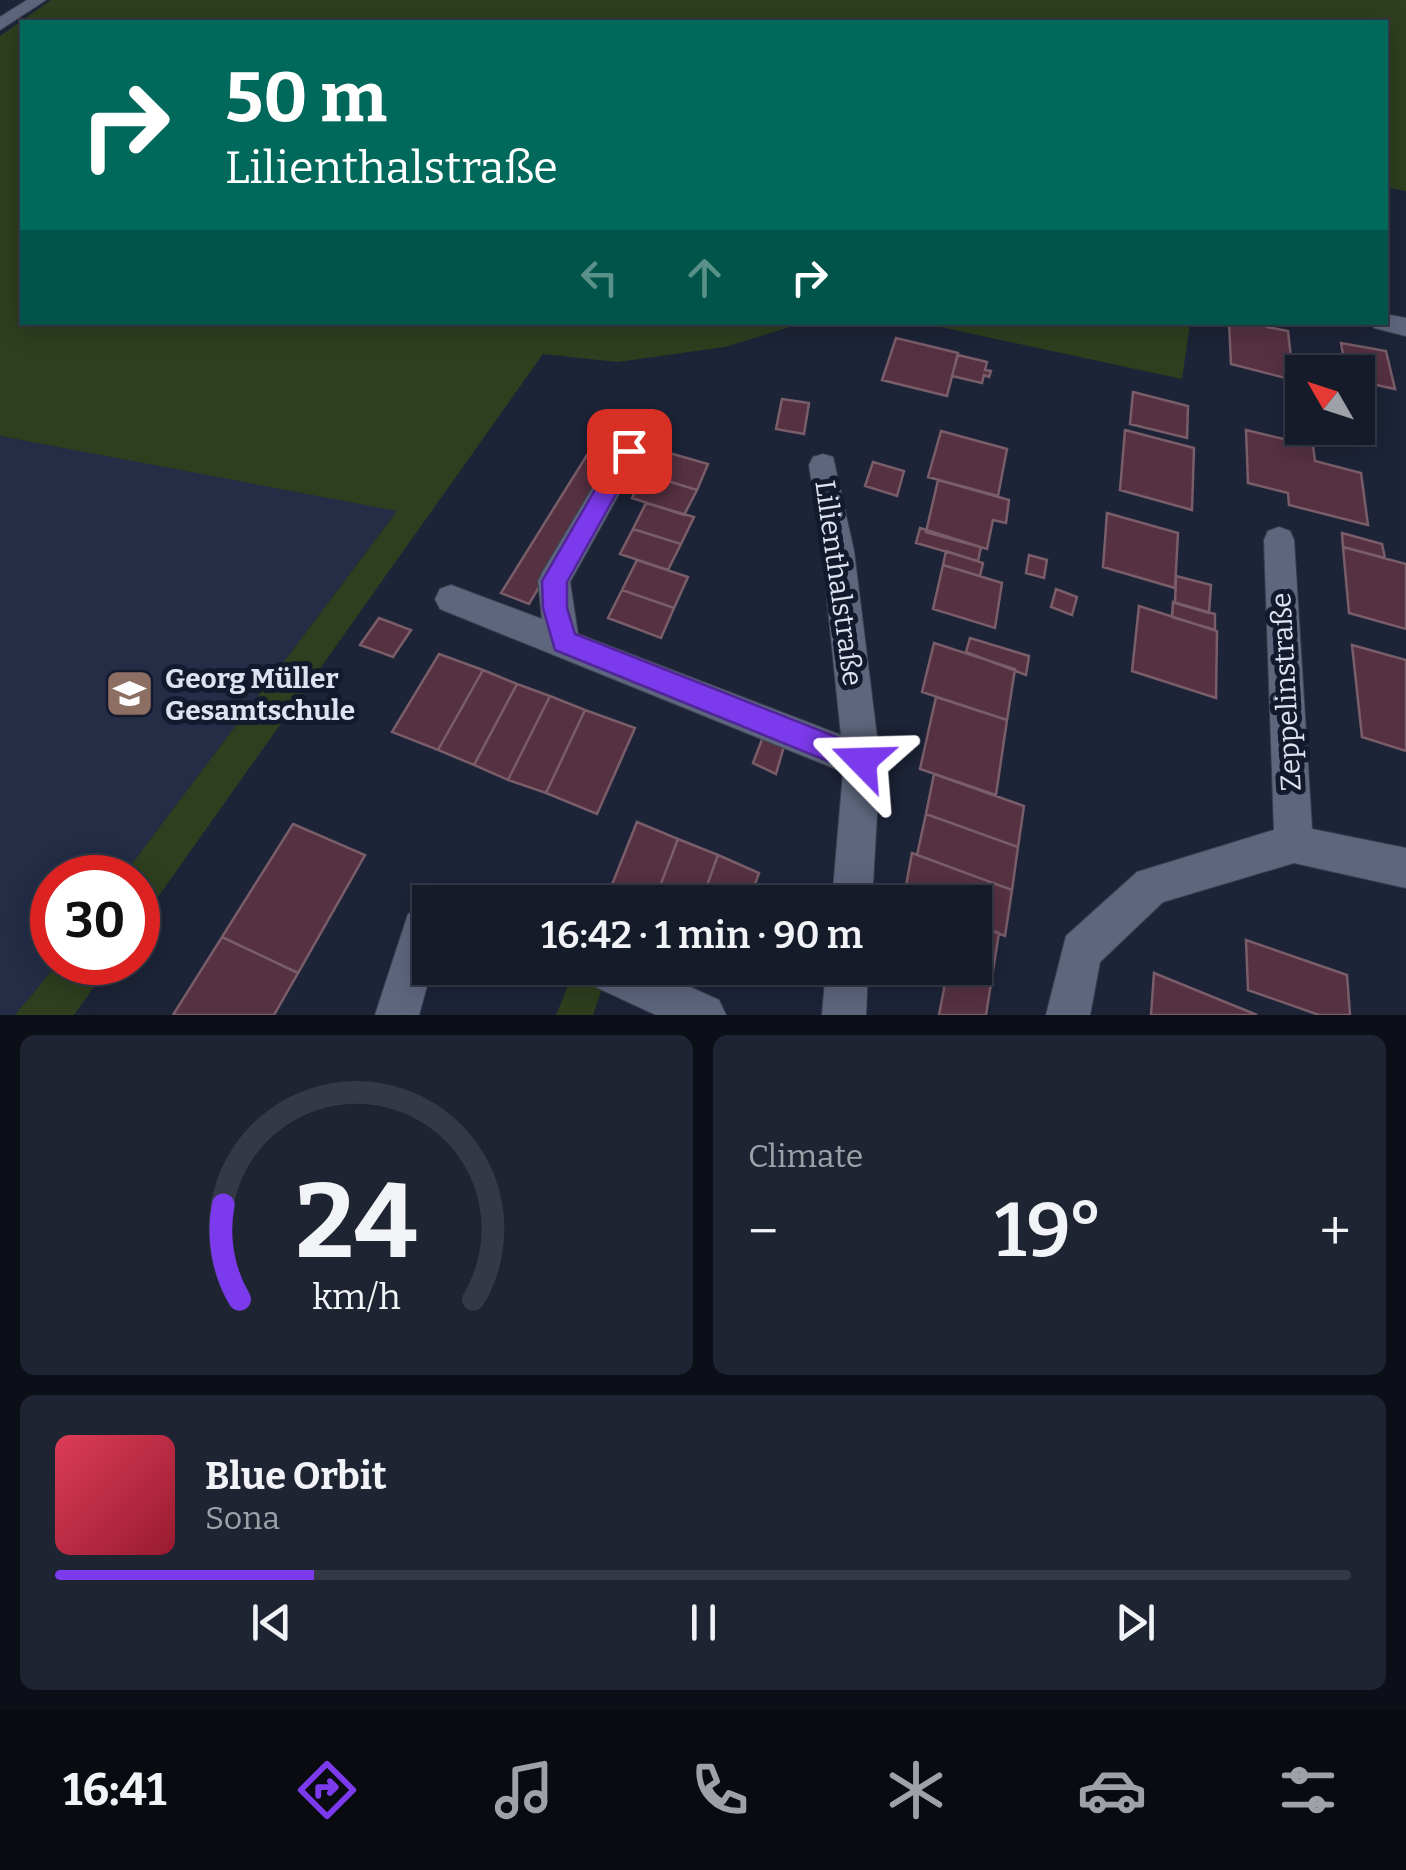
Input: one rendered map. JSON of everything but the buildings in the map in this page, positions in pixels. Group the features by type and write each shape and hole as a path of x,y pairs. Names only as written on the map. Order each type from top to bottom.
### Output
{"street":[{"path":"4,20 38,0"},
{"path":"564,642 555,608 554,581 629,451"},
{"name":"Lilienthalstraße","path":"823,465 838,551 862,761 853,885"},
{"name":"Zeppelinstraße","path":"1278,540 1294,844"},
{"path":"451,600 862,761"},
{"path":"1068,1015 1081,952 1152,886 1294,844 1406,868"},
{"path":"397,1015 412,963"},
{"path":"639,985 704,1015"},
{"path":"844,1015 846,985"}],"shaded area":[{"name":"Georg Müller Gesamtschule","path":"0,436 398,510 139,855 30,855 30,985 40,985 15,1015 0,1015"}],"green space":[{"path":"51,0 1406,0 1406,191 1388,188 1388,20 23,20"},
{"path":"20,22 20,325 796,325 725,347 617,362 543,354 160,894 160,855 139,855 397,511 0,436 0,36"},
{"path":"931,325 1190,325 1182,379"},
{"path":"40,985 95,985 74,1015 15,1015"},
{"path":"568,985 603,985 593,1015 556,1015"}],"place":[{"name":"Georg Müller Gesamtschule","path":"130,694"}],"route":[{"path":"629,451 554,581 555,608 564,642 862,761"}]}
